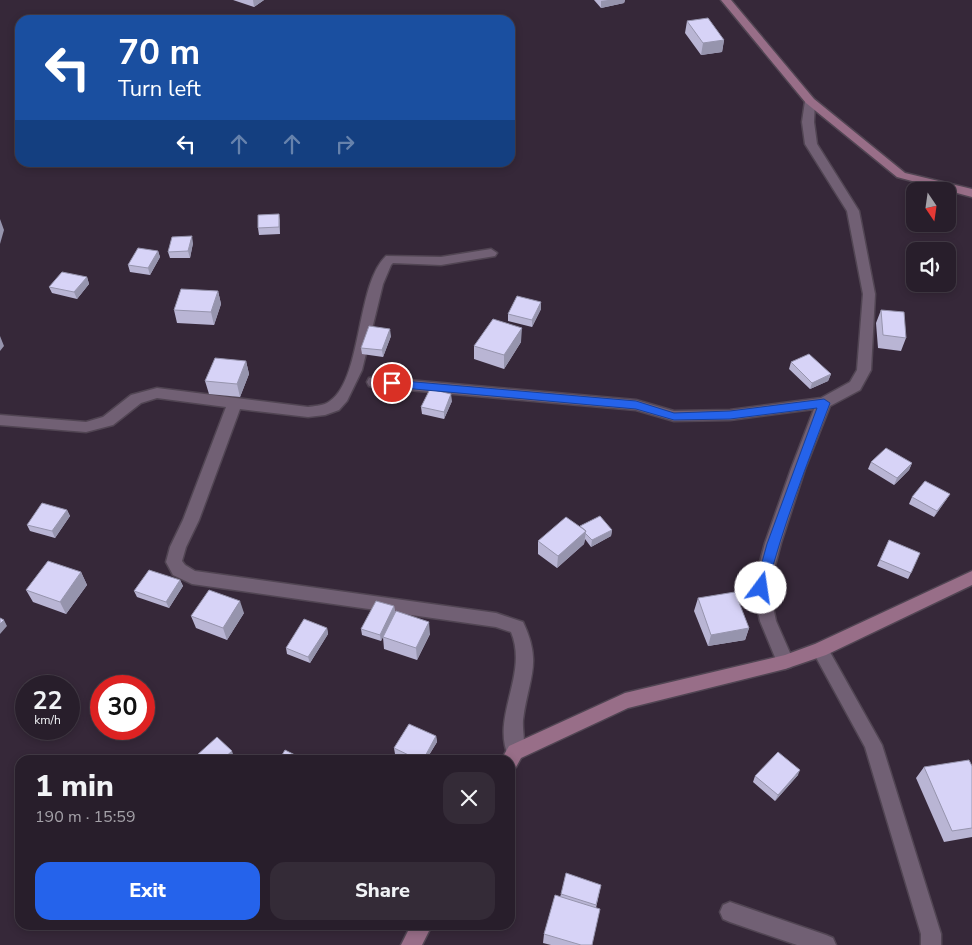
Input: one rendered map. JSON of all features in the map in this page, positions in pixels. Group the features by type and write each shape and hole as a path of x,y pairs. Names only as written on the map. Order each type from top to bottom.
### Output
{"main road":[{"path":"726,0 810,100 901,176 972,193"},
{"path":"514,755 625,701 785,662 820,650 972,578"},
{"path":"411,945 419,930"}],"street":[{"path":"374,382 636,405 674,416 730,415 824,403 855,386 864,370 870,294 853,211 812,144 808,122 810,100"},
{"path":"0,420 86,428 108,421 136,399 157,393 308,412 324,411 335,405 351,384 377,281 384,264 390,259 441,261 490,253"},
{"path":"235,403 191,520 178,547 174,562 179,570 192,577 496,620 517,627 525,642 525,672 514,720 512,755"},
{"path":"785,662 768,621 761,588 785,506 824,403"},
{"path":"820,650 873,745 931,934 931,945"},
{"path":"730,912 826,945"}],"building":[{"path":"708,18 724,40 703,43 687,21"},
{"path":"279,214 279,227 258,228 258,215"},
{"path":"192,236 188,251 168,252 172,237"},
{"path":"138,248 158,251 148,268 128,265"},
{"path":"62,272 87,277 74,292 49,287"},
{"path":"181,289 218,291 211,312 174,310"},
{"path":"517,296 541,302 532,320 508,314"},
{"path":"881,310 904,312 906,338 883,335"},
{"path":"493,319 522,328 504,355 474,346"},
{"path":"369,326 390,329 382,350 361,348"},
{"path":"809,354 831,374 812,383 791,362"},
{"path":"215,358 246,361 237,384 205,381"},
{"path":"430,389 451,394 444,412 421,407"},
{"path":"886,448 912,463 897,478 871,462"},
{"path":"925,481 950,494 937,511 912,497"},
{"path":"42,503 67,510 52,531 27,525"},
{"path":"600,516 612,530 592,540 580,526"},
{"path":"566,517 586,531 558,556 538,541"},
{"path":"889,540 920,553 911,573 880,560"},
{"path":"48,561 81,572 60,602 26,590"},
{"path":"149,570 180,580 166,602 134,591"},
{"path":"209,590 240,601 223,628 191,616"},
{"path":"735,592 749,628 711,635 698,598"},
{"path":"376,601 394,606 380,635 361,629"},
{"path":"396,611 429,622 416,648 383,637"},
{"path":"304,619 327,628 308,657 286,648"},
{"path":"409,724 436,736 426,755 409,755 394,748"},
{"path":"217,737 232,751 228,755 197,755"},
{"path":"285,750 295,755 282,755"},
{"path":"778,752 800,770 778,795 755,776"},
{"path":"969,760 972,766 972,828 952,831 924,767"},
{"path":"566,873 601,885 596,905 561,894"},
{"path":"555,895 600,909 592,945 581,945 544,934"}],"route":[{"path":"392,383 636,405 674,416 730,415 824,403 785,506 761,588"}]}
